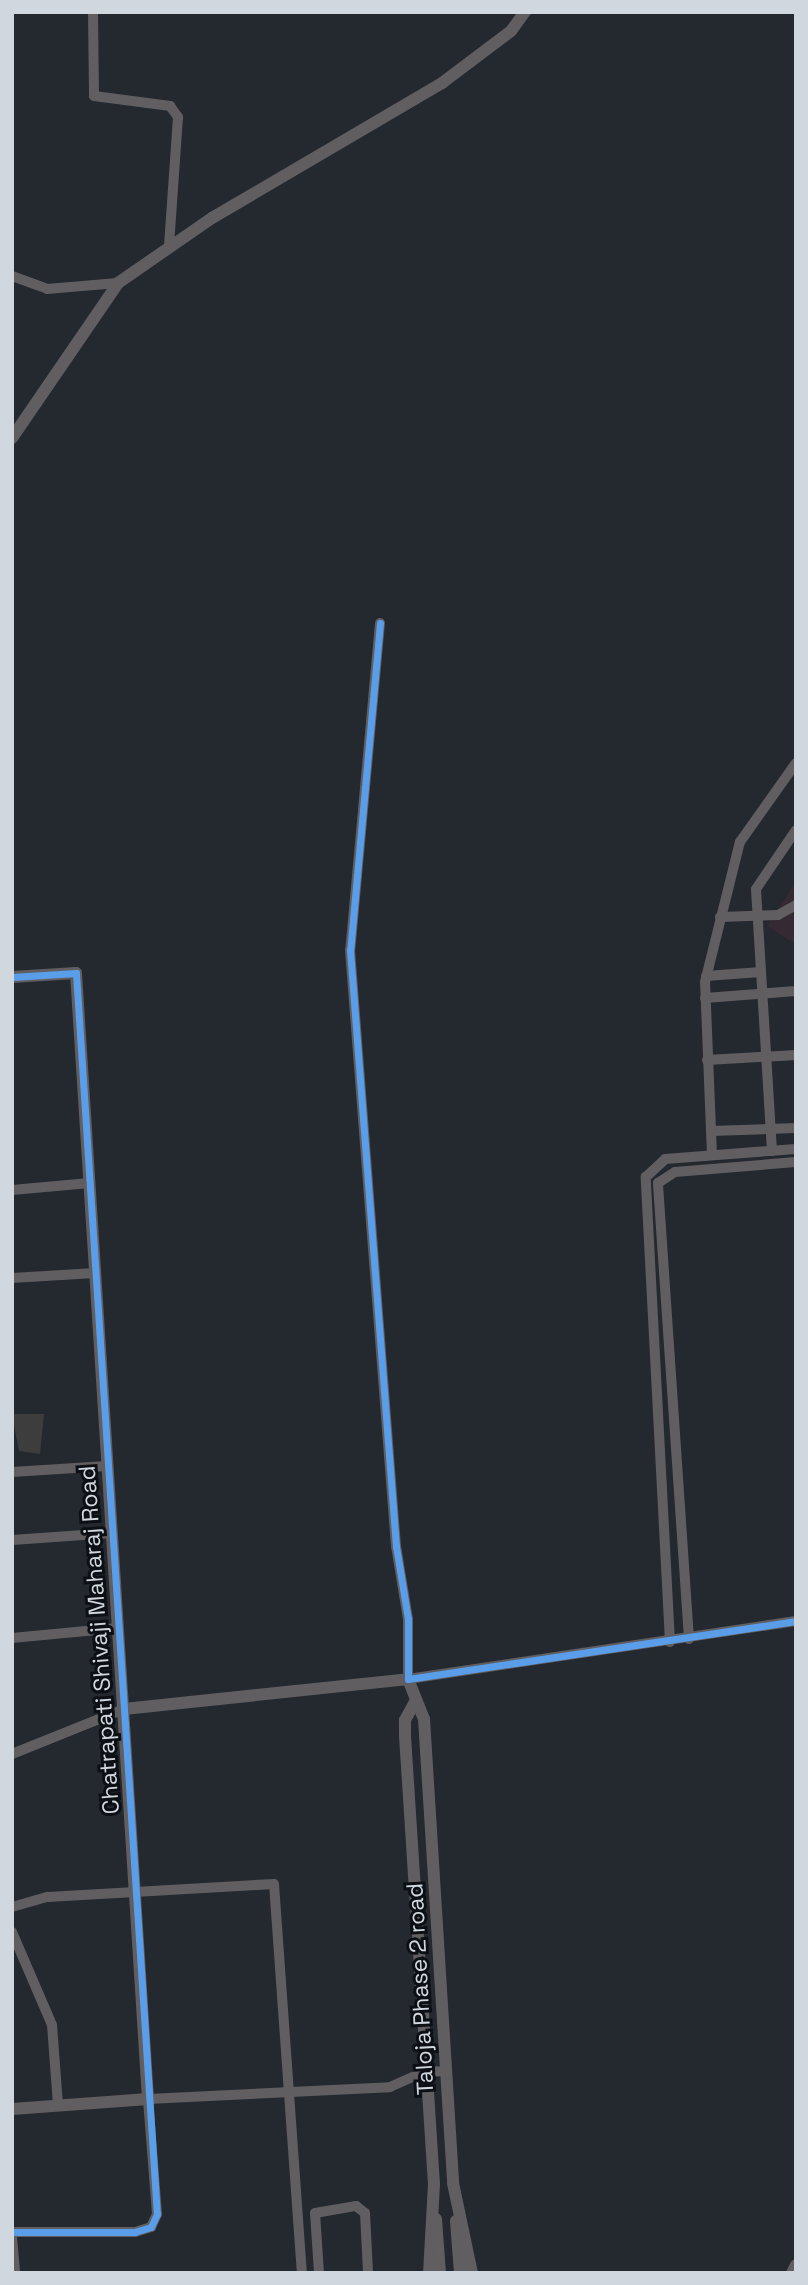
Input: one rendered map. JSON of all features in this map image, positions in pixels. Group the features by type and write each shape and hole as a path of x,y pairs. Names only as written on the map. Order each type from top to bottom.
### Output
{"street":[{"path":"93,12 94,96 170,106 178,117 169,247"},
{"path":"12,438 118,283 169,247 442,83 511,32 526,12"},
{"path":"12,276 47,289 118,283"},
{"path":"380,623 350,950 396,1546 408,1619 408,1679"},
{"path":"712,1155 706,976 744,833 796,764"},
{"path":"772,1151 756,916 760,877 796,830"},
{"path":"720,917 785,914 796,905"},
{"path":"706,976 761,972"},
{"name":"Chatrapati Shivaji Maharaj Road","path":"12,977 76,973 124,1709 133,1892 157,2214 151,2227 135,2232 12,2235 15,2273"},
{"path":"705,998 796,991"},
{"path":"707,1060 796,1055"},
{"path":"710,1131 796,1128"},
{"path":"670,1642 645,1186 650,1170 665,1158 796,1149"},
{"path":"650,1170 660,1177 796,1162"},
{"path":"660,1177 689,1639"},
{"path":"12,1190 90,1183"},
{"path":"12,1278 95,1273"},
{"path":"12,1472 107,1466"},
{"path":"12,1540 112,1533"},
{"path":"12,1754 124,1709 408,1679 568,1652 670,1642 796,1621"},
{"path":"12,1638 118,1628"},
{"name":"Taloja Phase 2 road","path":"408,1679 424,1719 453,2183 472,2273"},
{"name":"Taloja Phase 2 road","path":"415,1702 405,1720 405,1736 433,2184 429,2273"},
{"path":"12,1907 48,1897 274,1884 302,2273"},
{"path":"12,1932 52,2025 58,2105"},
{"path":"12,2109 390,2087 424,2072 445,2071"},
{"path":"453,2183 460,2273"},
{"path":"433,2184 440,2273"},
{"path":"319,2273 316,2212 363,2208 368,2273"},
{"path":"300,2245 316,2245"},
{"path":"792,2273 796,2265"}],"shaded area":[{"path":"796,882 796,945 767,926"}],"building":[{"path":"12,1414 44,1414 40,1454 19,1451"}],"cycle path":[{"path":"380,623 350,950 396,1546 408,1619 408,1679 796,1621"},
{"path":"12,977 76,973 157,2214 151,2227 135,2232 12,2232"}]}
